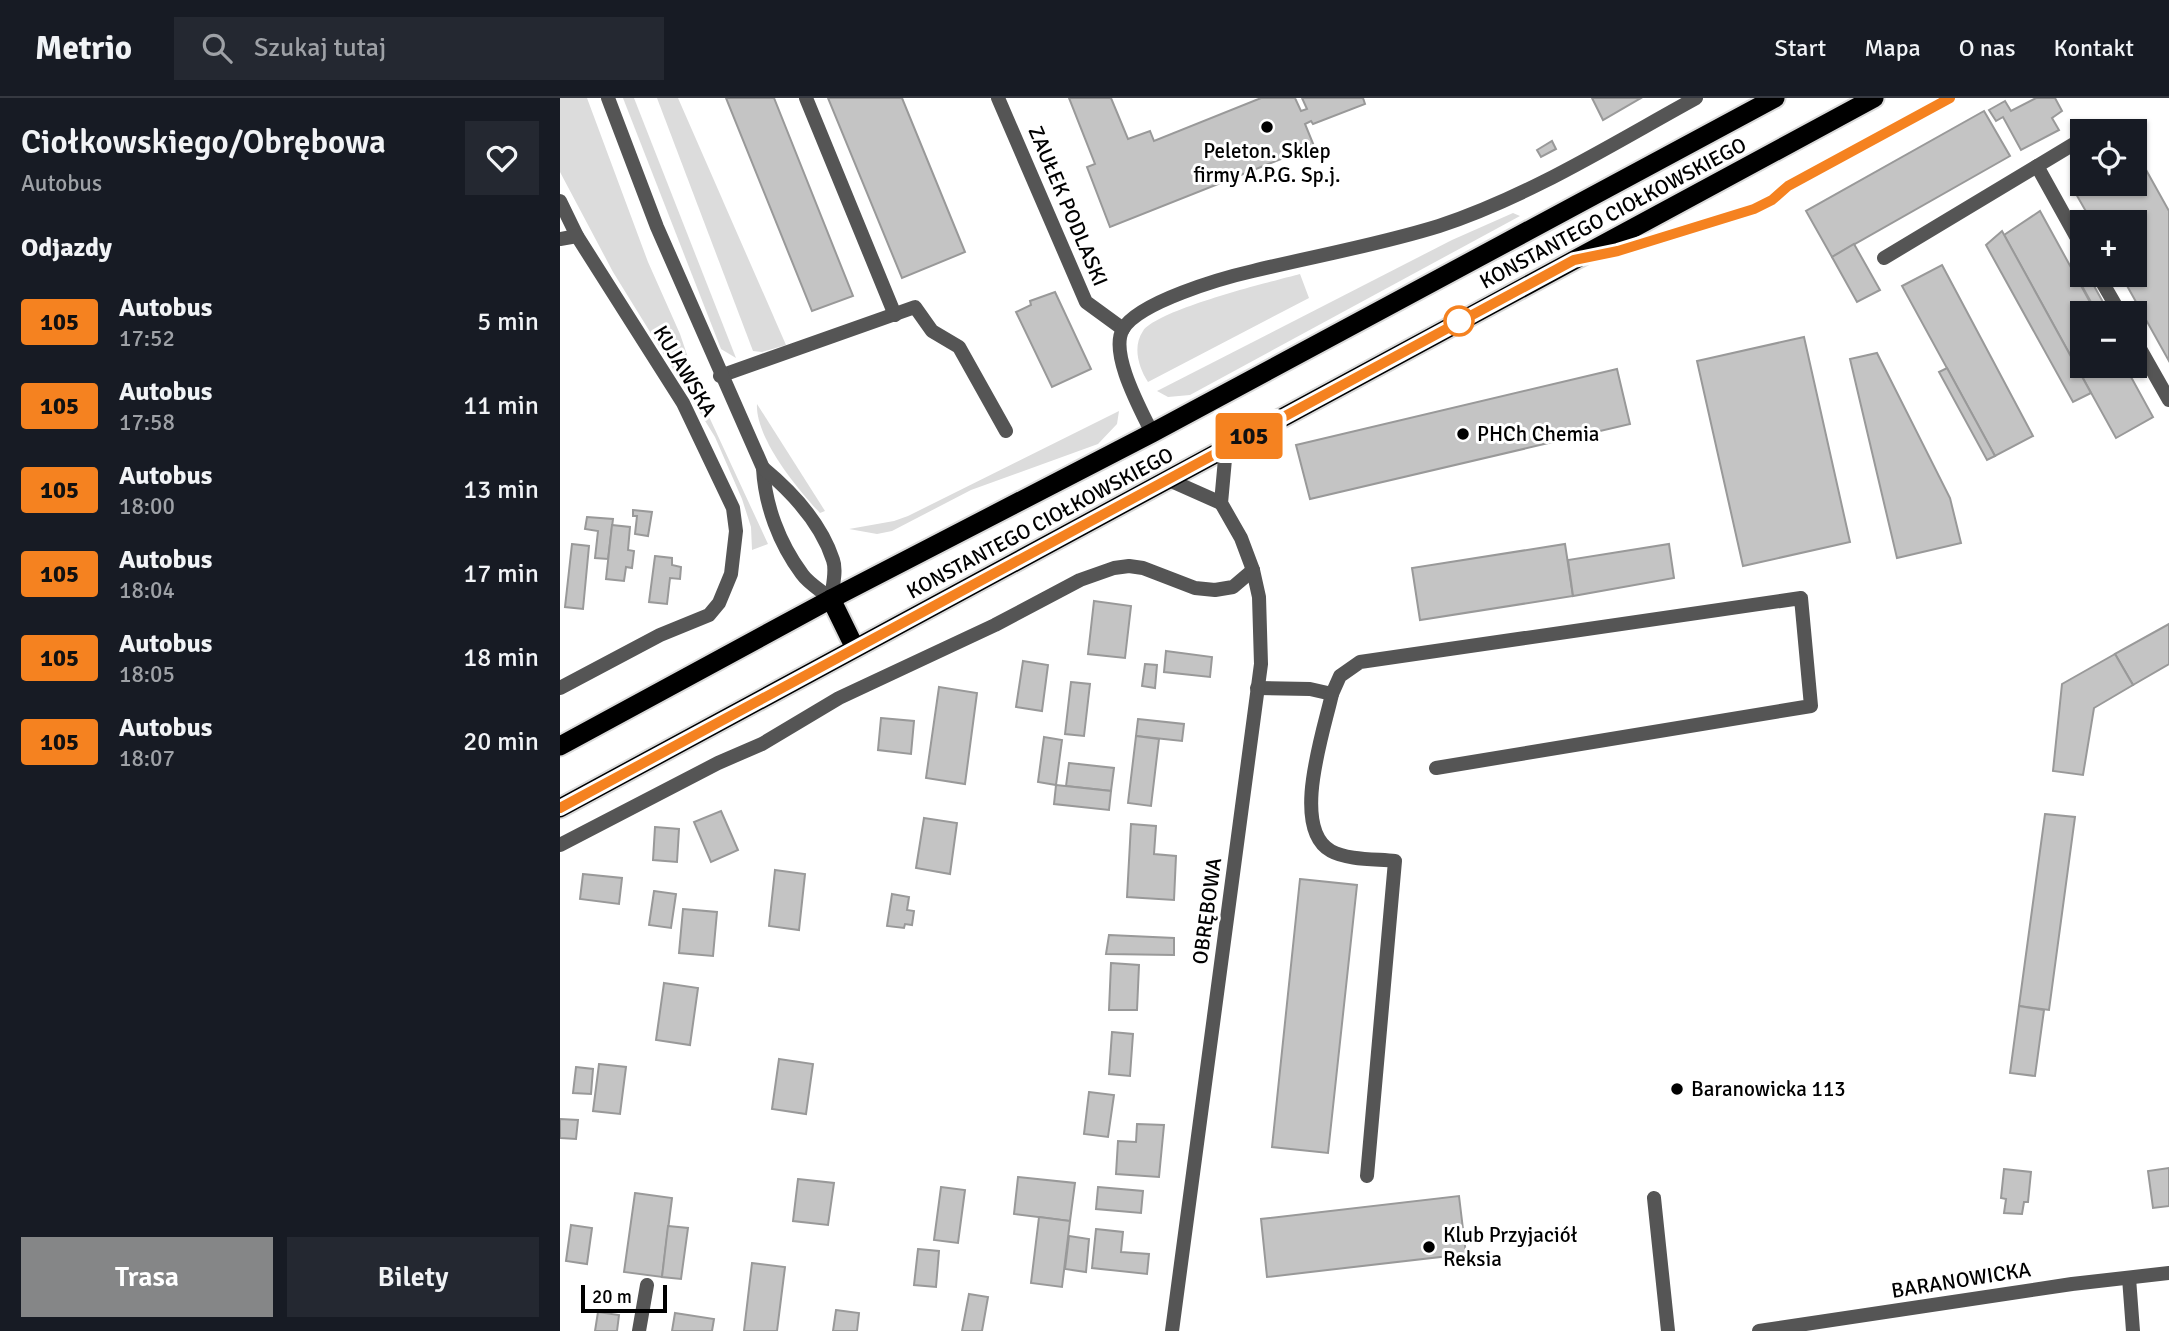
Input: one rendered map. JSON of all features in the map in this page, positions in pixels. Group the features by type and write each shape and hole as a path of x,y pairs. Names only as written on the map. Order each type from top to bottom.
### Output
{"highway":[{"name":"KONSTANTEGO CIOŁKOWSKIEGO","path":"560,746 831,599 1152,433 1775,98"},
{"name":"KONSTANTEGO CIOŁKOWSKIEGO","path":"560,808 1874,98"},
{"path":"831,599 855,648"}],"street":[{"path":"608,98 657,227 720,376 763,468 765,498 787,548 803,576 831,599"},
{"path":"806,98 895,315"},
{"name":"ZAUŁEK PODLASKI","path":"999,98 1087,302 1123,329"},
{"path":"1152,433 1121,357 1119,342 1123,329 1134,317 1157,304 1244,273 1400,237 1471,214 1525,191 1696,98"},
{"path":"1574,260 1618,251 1732,217 1772,200 1788,186 1950,98"},
{"path":"1884,258 2070,146"},
{"path":"2037,166 2070,225"},
{"name":"KUJAWSKA","path":"560,201 577,236 683,403 733,508 736,541 731,574 719,603 709,615 660,635 560,688"},
{"path":"560,239 577,236"},
{"path":"720,376 915,307 932,331 959,347 1006,431"},
{"path":"2147,361 2169,400"},
{"path":"1167,479 1221,503 1226,448"},
{"path":"763,468 794,494 819,532 834,562 831,599"},
{"name":"OBRĘBOWA","path":"1172,1331 1257,688 1261,622 1253,570 1241,538 1221,503"},
{"path":"560,845 718,763 762,744 839,698 995,625 1080,580 1114,568 1129,566 1143,568 1195,589 1215,590 1233,587 1253,570"},
{"path":"1367,1176 1395,861 1334,853 1319,842 1311,822 1311,793 1332,694 1340,676 1360,662 1801,598 1811,706 1436,768"},
{"path":"1257,688 1310,689 1332,694"},
{"path":"1654,1198 1668,1331"},
{"name":"BARANOWICKA","path":"1759,1331 2169,1273"},
{"path":"2129,1278 2133,1331"},
{"path":"639,1331 647,1285"}],"shaded area":[{"path":"560,98 587,98 648,262 680,334 705,408 768,544 752,550 751,527 742,499 715,437 613,272 560,172"},
{"path":"623,98 634,98 736,358 721,349"},
{"path":"657,98 678,98 786,345 762,352 753,351"},
{"path":"1513,213 1520,216 1190,395 1168,397 1157,391 1452,240"},
{"path":"1300,274 1309,298 1148,382 1137,350 1143,331 1153,323 1216,297"},
{"path":"757,404 825,511 820,513 779,462 763,432"},
{"path":"1119,411 1117,424 1098,444 971,490 892,531 877,534 849,529 908,516"}],"building":[{"path":"726,98 774,98 853,296 812,311"},
{"path":"828,98 902,98 965,252 902,278"},
{"path":"1069,98 1111,98 1128,139 1150,131 1154,141 1261,98 1295,98 1301,111 1307,109 1302,98 1363,98 1365,104 1313,124 1311,121 1305,124 1314,146 1110,227 1087,167 1095,164"},
{"path":"1592,98 1641,98 1603,120"},
{"path":"2036,98 2055,98 2062,111 2052,118 2059,130 2021,150 2003,117 1996,121 1989,110 2005,101 2011,111"},
{"path":"1984,111 2010,156 1832,257 1806,211"},
{"path":"1552,141 1556,149 1541,157 1537,150"},
{"path":"2147,172 2169,211 2169,361 2147,322 2147,301 2136,301 2128,287 2147,287 2147,210 2085,210 2077,196 2147,196"},
{"path":"2040,211 2070,266 2070,287 2082,287 2089,301 2070,301 2070,355 2004,235"},
{"path":"2002,231 2070,355 2070,378 2083,378 2091,393 2073,402 1986,245"},
{"path":"1854,244 1880,290 1857,302 1832,257"},
{"path":"1942,265 2033,436 1995,456 1902,286"},
{"path":"2083,287 2095,287 2102,301 2090,301"},
{"path":"1055,292 1091,369 1052,387 1016,312 1031,305 1030,301"},
{"path":"1804,337 1850,542 1743,566 1697,361"},
{"path":"1877,353 1950,498 1961,543 1897,558 1850,359"},
{"path":"1947,368 1995,456 1987,460 1939,372"},
{"name":"PHCh Chemia","path":"1617,369 1630,424 1310,499 1296,445"},
{"path":"2083,378 2132,378 2153,417 2116,438"},
{"path":"633,510 652,512 648,536 635,534 637,516 633,516"},
{"path":"587,517 613,519 608,559 595,558 598,531 585,529"},
{"path":"612,525 630,527 628,550 634,551 632,568 626,567 624,581 606,579"},
{"path":"572,544 589,546 583,609 565,607"},
{"path":"1565,544 1573,596 1420,620 1412,568"},
{"path":"1669,544 1674,578 1573,596 1568,560"},
{"path":"655,556 672,558 672,565 681,567 680,579 670,578 667,604 649,602"},
{"path":"1094,601 1131,606 1125,658 1088,654"},
{"path":"2169,624 2169,664 2133,685 2115,654"},
{"path":"1166,651 1212,657 1210,677 1164,672"},
{"path":"2115,654 2133,685 2094,708 2083,775 2053,771 2062,684"},
{"path":"1023,661 1048,665 1042,711 1016,707"},
{"path":"1145,664 1157,665 1155,688 1142,686"},
{"path":"1071,682 1090,684 1084,736 1065,734"},
{"path":"939,687 977,693 965,784 926,778"},
{"path":"881,718 914,721 911,754 878,750"},
{"path":"1138,719 1184,724 1182,741 1136,736"},
{"path":"1136,736 1159,739 1151,806 1128,803"},
{"path":"1044,737 1062,740 1056,785 1038,782"},
{"path":"1069,763 1114,768 1111,791 1066,786"},
{"path":"1056,785 1111,791 1109,810 1054,804"},
{"path":"721,811 738,850 711,862 694,822"},
{"path":"2045,814 2075,817 2049,1010 2019,1006"},
{"path":"924,818 957,823 950,874 916,868"},
{"path":"1131,824 1156,826 1154,854 1176,856 1174,900 1127,897"},
{"path":"655,827 679,829 677,862 653,860"},
{"path":"775,870 805,874 799,930 769,926"},
{"path":"583,874 622,878 619,904 580,899"},
{"path":"1300,879 1357,885 1328,1153 1272,1147"},
{"path":"654,891 676,894 671,928 649,925"},
{"path":"892,894 909,897 907,910 914,911 912,925 905,924 904,928 887,926"},
{"path":"683,909 717,912 713,956 679,953"},
{"path":"1109,935 1174,938 1174,955 1106,954"},
{"path":"1111,963 1139,965 1137,1010 1109,1010"},
{"path":"664,983 698,988 690,1045 656,1040"},
{"path":"2019,1006 2044,1010 2035,1076 2010,1073"},
{"path":"1112,1032 1133,1034 1130,1076 1109,1074"},
{"path":"779,1059 813,1064 806,1114 772,1109"},
{"path":"599,1064 626,1067 620,1114 593,1111"},
{"path":"576,1067 593,1069 591,1094 573,1093"},
{"path":"1089,1092 1114,1095 1108,1137 1084,1134"},
{"path":"560,1119 578,1120 576,1139 560,1138"},
{"path":"1137,1124 1164,1125 1159,1177 1116,1174 1118,1141 1136,1142"},
{"path":"2169,1168 2169,1206 2153,1208 2148,1171"},
{"path":"2004,1169 2031,1172 2028,1202 2024,1202 2022,1214 2004,1213 2006,1199 2001,1198"},
{"path":"1018,1177 1075,1183 1070,1221 1014,1214"},
{"path":"798,1179 834,1183 828,1225 793,1221"},
{"path":"941,1187 965,1190 958,1243 934,1240"},
{"path":"1098,1187 1143,1191 1141,1213 1096,1209"},
{"path":"635,1193 672,1198 662,1277 624,1272"},
{"path":"1459,1196 1466,1254 1267,1277 1261,1219"},
{"path":"1039,1217 1070,1221 1062,1287 1031,1283"},
{"path":"571,1225 592,1228 587,1264 566,1261"},
{"path":"668,1226 688,1228 681,1279 662,1277"},
{"path":"1096,1229 1123,1232 1121,1252 1149,1254 1147,1274 1092,1268"},
{"path":"1069,1236 1089,1239 1086,1272 1065,1269"},
{"path":"918,1249 939,1251 936,1287 914,1285"},
{"path":"752,1263 785,1267 777,1331 744,1331"},
{"path":"969,1294 988,1297 982,1331 962,1331"},
{"path":"836,1310 859,1313 857,1331 833,1331"},
{"path":"598,1312 619,1315 617,1331 595,1331"},
{"path":"675,1313 714,1319 712,1331 672,1331"}],"bus line":[{"name":"105","path":"560,808 1574,260 1618,251 1754,209 1772,200 1788,186 1950,98"}],"place":[{"name":"Peleton. Sklep firmy A.P.G. Sp.j.","path":"1267,127"},
{"name":"PHCh Chemia","path":"1463,434"},
{"name":"Baranowicka 113","path":"1677,1089"},
{"name":"Klub Przyjaciół Reksia","path":"1429,1247"}]}
